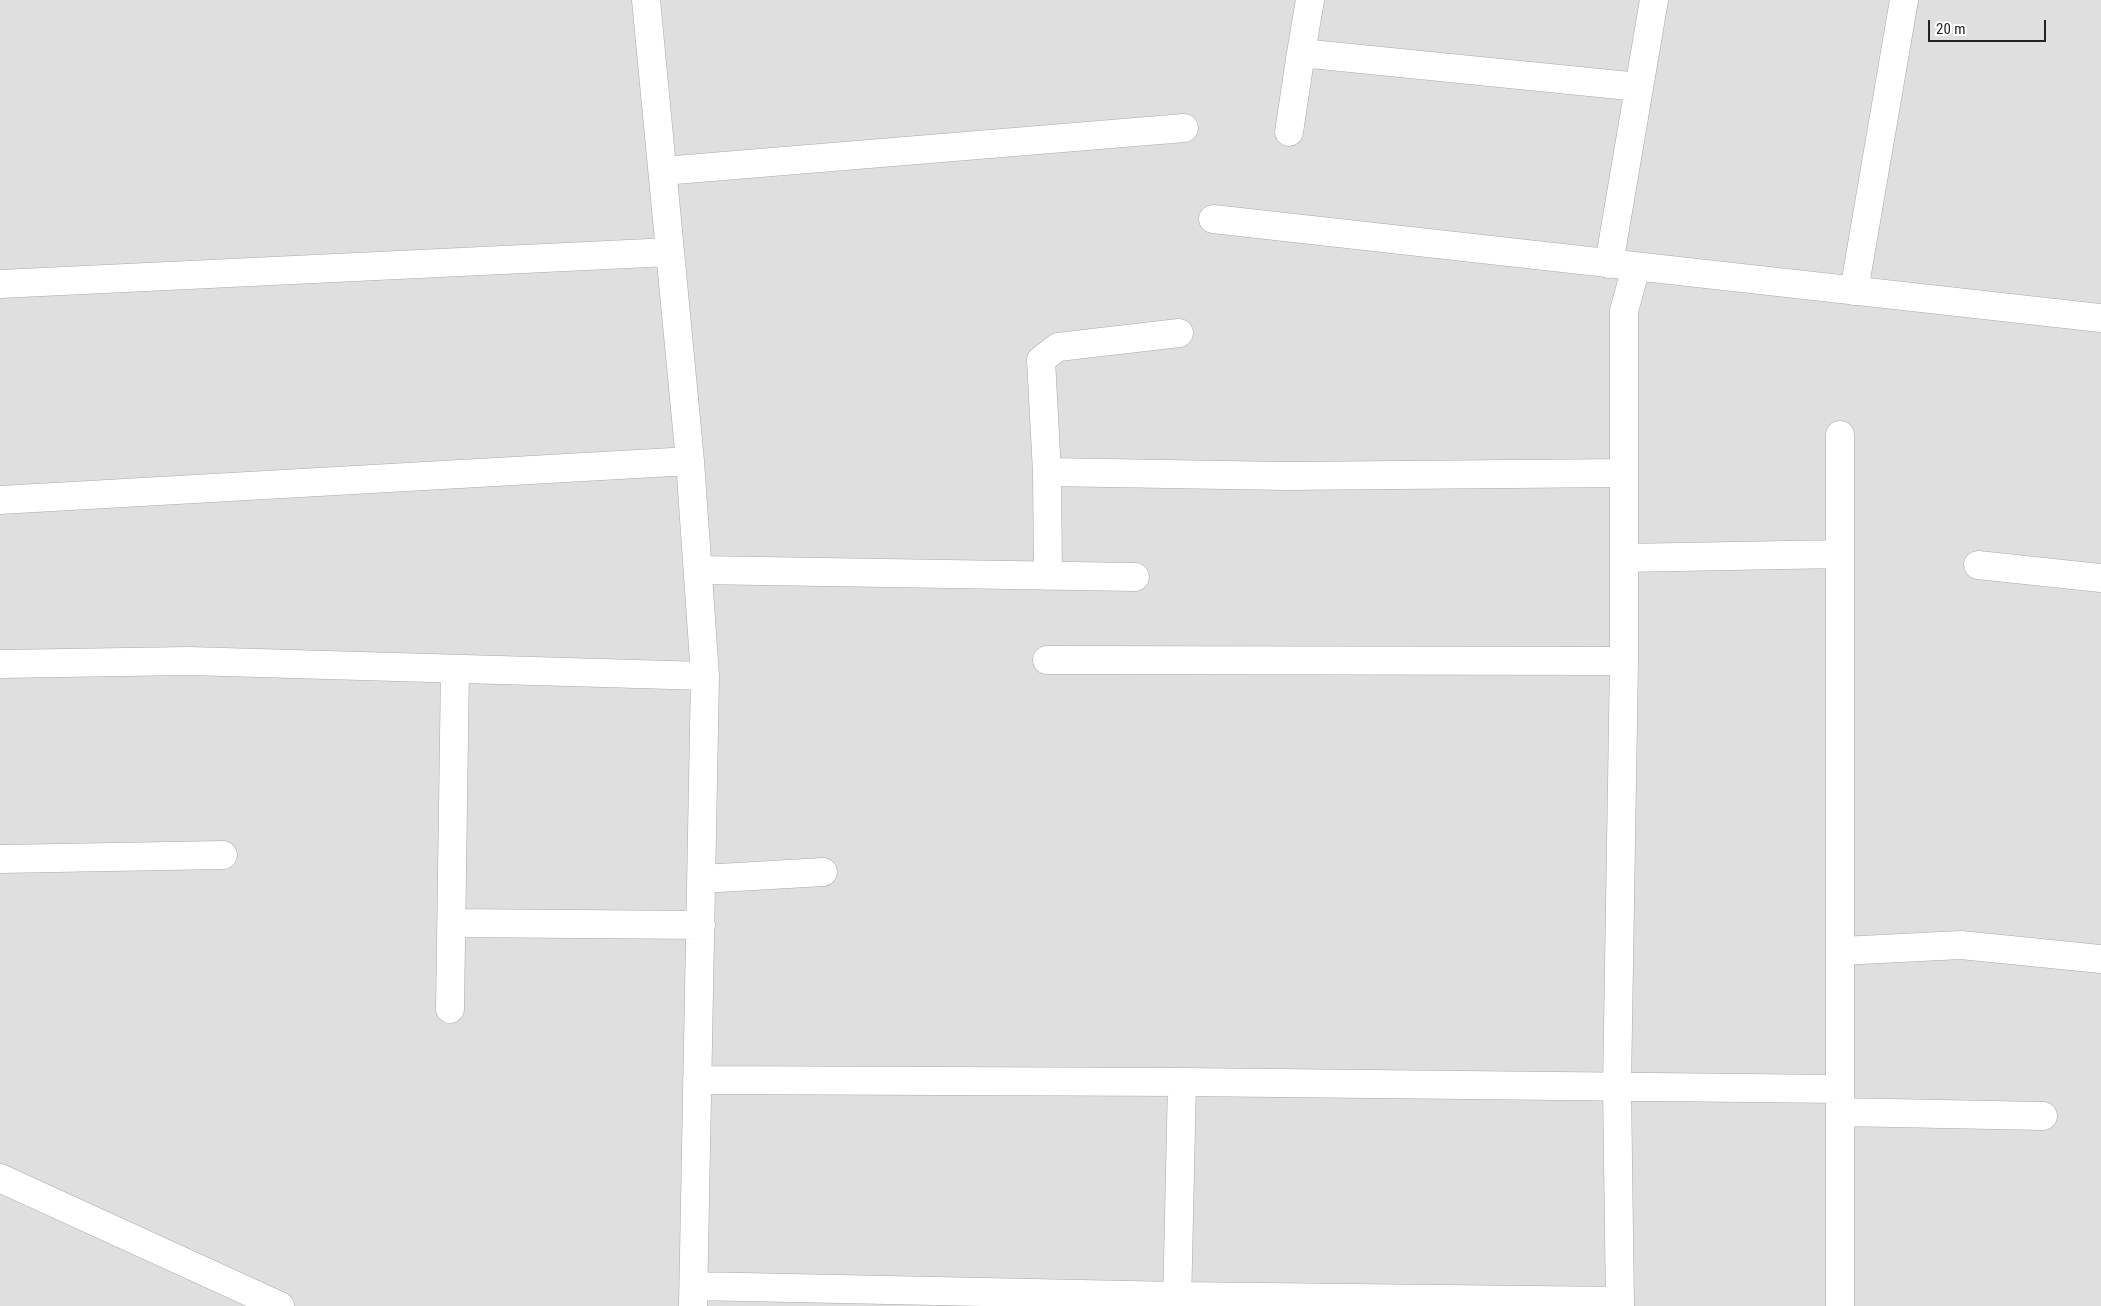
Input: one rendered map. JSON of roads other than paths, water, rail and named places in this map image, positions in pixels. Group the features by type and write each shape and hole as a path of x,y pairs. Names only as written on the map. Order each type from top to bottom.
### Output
{"street":[{"path":"646,0 690,461 705,676 694,1296 1620,1303 1617,1086 1624,661 1624,311 1636,266"},
{"path":"1289,132 1310,0"},
{"path":"1610,264 1654,0"},
{"path":"1854,290 1904,0"},
{"path":"1301,53 1639,87"},
{"path":"663,171 1184,128"},
{"path":"1213,219 2101,318"},
{"path":"0,284 670,252"},
{"path":"1048,576 1048,472 1040,360 1058,347 1179,333"},
{"path":"1840,435 1840,1306"},
{"path":"0,500 690,461"},
{"path":"1048,472 1286,476 1624,473"},
{"path":"1624,558 1840,554"},
{"path":"1978,565 2101,578"},
{"path":"698,570 1135,577"},
{"path":"1046,660 1624,661"},
{"path":"0,664 190,661 705,676"},
{"path":"450,1009 455,669"},
{"path":"0,859 223,855"},
{"path":"702,879 823,872"},
{"path":"452,923 701,925"},
{"path":"1840,951 1961,945 2101,959"},
{"path":"697,1080 1617,1086 1840,1100 2043,1116"},
{"path":"1177,1301 1182,1082"},
{"path":"0,1178 280,1306"}]}
